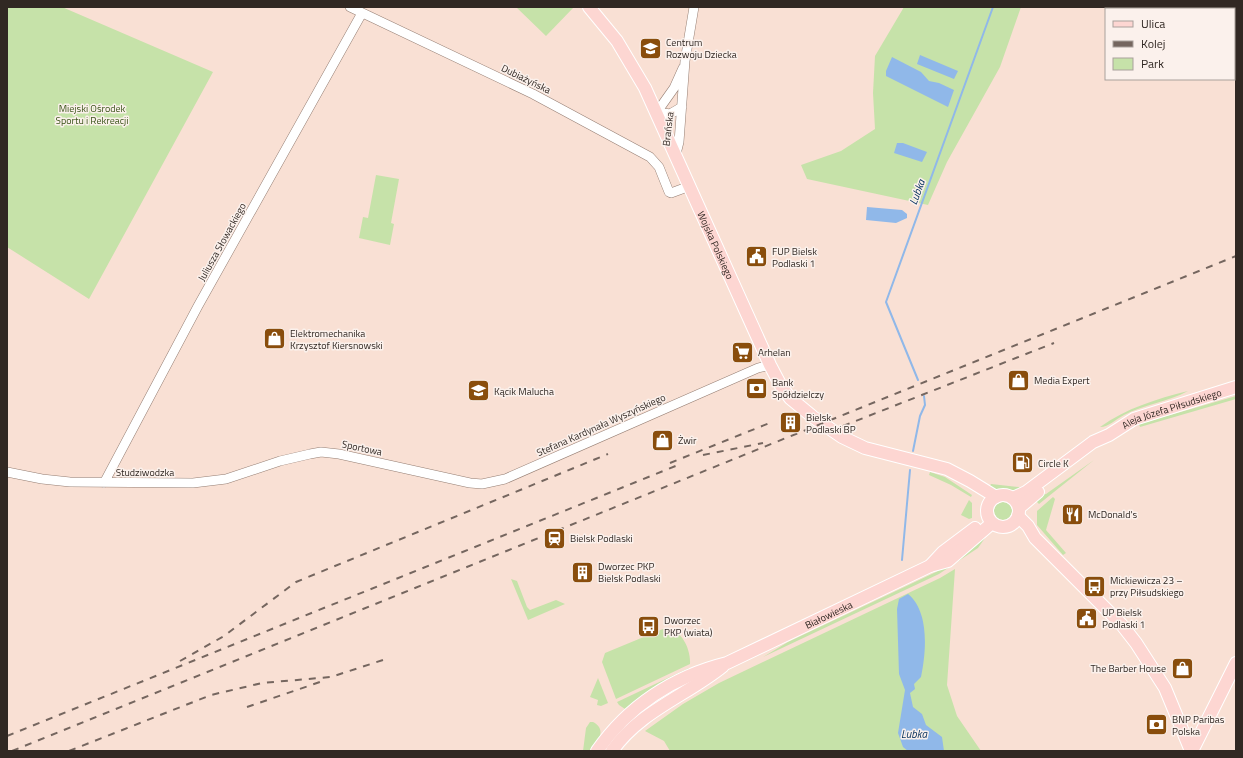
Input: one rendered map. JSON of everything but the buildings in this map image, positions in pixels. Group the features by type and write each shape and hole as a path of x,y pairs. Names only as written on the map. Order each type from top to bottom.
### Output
{"main road":[{"name":"Wojska Polskiego","path":"589,7 617,41 630,60 649,96 770,365 785,392 802,409 842,437 874,450 946,470 962,478 991,510"},
{"name":"Aleja Józefa Piłsudskiego","path":"1015,512 1030,498 1094,451 1109,435 1134,419 1236,388"},
{"path":"1015,512 1001,527 991,510 1002,495 1028,526 1035,538 1122,624 1165,688 1191,751"},
{"name":"Białowieska","path":"612,751 628,732 642,719 710,676 727,663 930,566 943,552 979,525 991,510"},
{"name":"Białowieska","path":"597,751 616,726 644,701 665,688 706,668 727,663"},
{"path":"1191,751 1236,663"}],"street":[{"name":"Dubiażyńska","path":"350,7 533,94 650,157 659,167 669,192 671,193 690,186"},
{"name":"Brańska","path":"676,154 679,142 685,61 694,7"},
{"name":"Juliusza Słowackiego","path":"104,483 198,306 362,13"},
{"name":"Brańska","path":"682,107 670,114 657,112 674,88 685,61"},
{"path":"649,96 666,98"},
{"name":"Stefana Kardynała Wyszyńskiego","path":"438,476 482,484 505,479 750,371 770,365"},
{"name":"Sportowa","path":"280,461 321,452 339,454 438,476"},
{"name":"Studziwodzka","path":"7,472 42,480 104,483 209,482 226,479 280,461"}],"green space":[{"name":"Miejski Ośrodek Sportu i Rekreacji","path":"7,7 62,7 213,72 89,299 7,247"},
{"path":"516,7 574,7 546,36"},
{"path":"904,7 1021,7 1000,67 947,162 928,205 807,179 801,165 841,151 875,129 873,93 875,56"},
{"path":"376,175 399,179 391,223 394,224 390,245 359,238 363,217 368,218"},
{"path":"1188,391 1173,398 1132,411 1103,427 1100,427 1131,409 1165,397"},
{"path":"1236,396 1236,399 1140,427 1139,424"},
{"path":"1094,460 1039,504 1037,502 1036,498 1040,495 1046,494"},
{"path":"930,472 945,477 972,495 971,497 951,485 929,475"},
{"path":"991,484 1019,487 1022,491 988,489"},
{"path":"1053,497 1055,499 1046,530 1066,553 1063,555 1037,525 1037,511"},
{"path":"969,500 972,503 972,518 969,519 961,515"},
{"path":"1003,502 1009,505 1012,511 1009,517 1003,520 997,517 994,511 997,505"},
{"path":"981,537 985,538 978,548 939,574 763,657 788,642 936,572 951,562"},
{"path":"955,569 947,685 957,716 981,751 670,751 664,741 645,731 683,704 719,683 940,578"},
{"path":"511,579 517,581 527,607 530,610 556,600 565,604 528,620"},
{"path":"663,629 669,629 675,632 684,640 689,652 690,664 616,699 602,662 605,653"},
{"path":"689,668 687,672 655,689 625,709 617,702"},
{"path":"598,678 608,703 601,706 597,705 598,700 590,697"},
{"path":"590,722 593,722 600,728 600,735 593,751 583,751 586,728"}],"water":[{"path":"920,55 958,71 954,79 917,64"},
{"path":"892,57 921,72 929,81 939,83 954,90 948,107 886,76 886,71"},
{"path":"897,143 903,143 927,152 922,162 894,153"},
{"path":"867,207 902,210 907,214 907,218 896,223 866,220"},
{"name":"Lubka","path":"908,594 920,611 925,633 921,677 914,684 915,689 910,693 913,707 922,714 926,725 942,737 944,751 908,751 903,747 898,733 905,690 899,674 897,609 899,599"}],"waterway":[{"name":"Lubka","path":"918,380 886,302 993,7"},
{"name":"Lubka","path":"913,451 920,416 925,405 924,396"},
{"name":"Lubka","path":"902,560 910,470"}],"railway":[{"path":"12,751 1236,256"},
{"path":"843,426 1054,343"},
{"path":"670,463 772,422"},
{"path":"703,455 763,443"},
{"path":"180,661 224,636 296,582 608,454"},
{"path":"7,736 678,465"},
{"path":"69,751 211,695 262,683 331,677 389,658"},
{"path":"247,707 320,682"}],"place":[{"name":"Centrum Rozwoju Dziecka","path":"651,48"},
{"name":"FUP Bielsk Podlaski 1","path":"756,257"},
{"name":"Elektromechanika Krzysztof Kiersnowski","path":"275,339"},
{"name":"Arhelan","path":"742,352"},
{"name":"Media Expert","path":"1018,380"},
{"name":"Bank Spółdzielczy","path":"757,388"},
{"name":"Kącik Malucha","path":"478,391"},
{"name":"Bielsk Podlaski BP","path":"790,423"},
{"name":"Żwir","path":"662,440"},
{"name":"Circle K","path":"1023,463"},
{"name":"McDonald's","path":"1073,514"},
{"name":"Bielsk Podlaski","path":"554,538"},
{"name":"Dworzec PKP Bielsk Podlaski","path":"582,572"},
{"name":"Mickiewicza 23 – przy Piłsudskiego","path":"1095,586"},
{"name":"UP Bielsk Podlaski 1","path":"1087,618"},
{"name":"Dworzec PKP (wiata)","path":"648,626"},
{"name":"The Barber House","path":"1182,668"},
{"name":"BNP Paribas Polska","path":"1157,725"}]}
